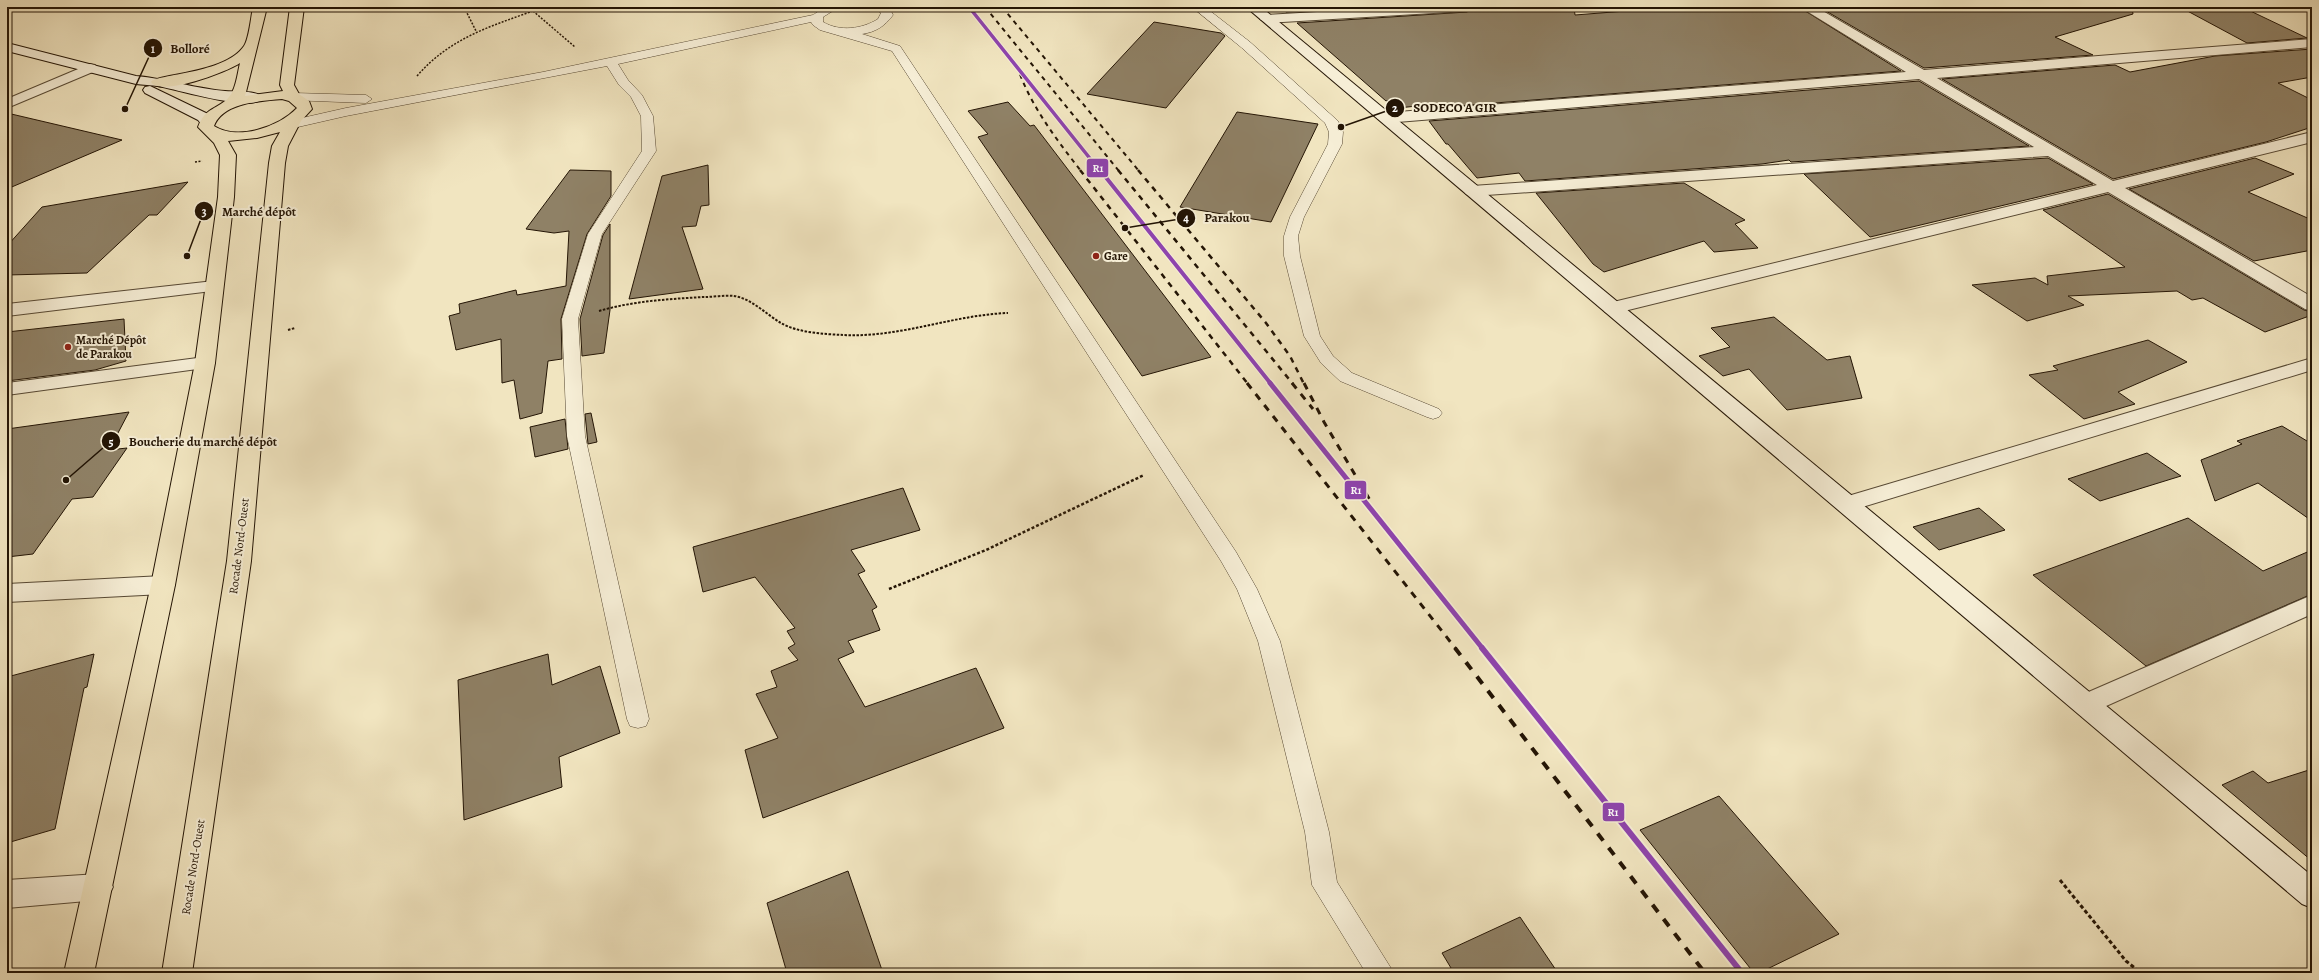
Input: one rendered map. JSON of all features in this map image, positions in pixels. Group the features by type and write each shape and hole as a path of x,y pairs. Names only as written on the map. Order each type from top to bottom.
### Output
{"main road":[{"path":"234,101 251,47 260,7"},
{"path":"209,127 219,110 234,101 256,98 293,97 287,85 296,7"},
{"path":"158,82 209,74 232,64 251,47"},
{"name":"Rocade Nord-Ouest","path":"177,973 239,561 277,164 285,125 305,108 304,104 293,97"},
{"path":"209,127 218,135 235,136 285,125"},
{"path":"79,973 163,585 205,362 226,197 228,155 221,140 209,127"}],"street":[{"path":"1260,13 1467,7"},
{"path":"1807,7 2312,305"},
{"path":"1260,13 1846,504 2310,889"},
{"path":"1385,118 2312,44"},
{"path":"7,47 136,80 158,82 234,101"},
{"path":"7,104 90,68"},
{"path":"136,80 203,117 209,127"},
{"path":"1612,308 2312,136"},
{"path":"1472,191 2050,151"},
{"path":"7,310 214,286"},
{"path":"7,389 205,362"},
{"path":"1846,504 2312,364"},
{"path":"7,593 163,585"},
{"path":"2086,704 2312,604"},
{"path":"7,894 98,887"}],"lane":[{"path":"285,125 590,66 818,17 823,12 834,7"},
{"path":"845,32 866,29 881,23 887,15 886,11 879,7"},
{"path":"1198,7 1246,45 1331,121 1336,132 1334,144 1297,217 1291,236 1292,256 1312,336 1327,359 1346,377 1434,413"},
{"path":"818,17 817,23 821,27 845,32 896,49 1248,589 1269,640 1317,832 1325,885 1381,973"},
{"path":"610,61 623,82 636,95 647,116 649,151 595,234 570,319 576,436 638,720"},
{"path":"293,97 350,100 471,90"}],"path":[{"path":"464,7 476,31"},
{"path":"411,96 415,79 432,60 476,31 533,11 538,7"},
{"path":"533,11 571,42 590,66"},
{"path":"570,319 619,305 670,299 736,296 761,309 782,324 803,330 843,335 884,334 932,326 982,314 1008,313"},
{"path":"889,589 970,557 1050,522 1101,494 1169,466"},
{"path":"2060,880 2126,961 2141,973"}],"building":[{"path":"1280,7 1377,7 1286,12"},
{"path":"1475,7 1574,7 1575,15 1676,7 1799,7 1901,71 1419,109 1417,106 1398,108 1389,100 1386,101 1297,23 1467,12"},
{"path":"1819,7 2132,7 2133,14 2055,37 2093,55 1924,68"},
{"path":"2180,7 2242,7 2307,38 2247,43"},
{"path":"1154,22 1221,33 1225,36 1166,108 1087,94"},
{"path":"2312,49 2312,77 2278,83 2312,100 2312,127 2266,142 2113,179 1942,79 2115,65 2130,72 2215,56"},
{"path":"1919,81 2029,146 1791,162 1789,160 1762,164 1525,181 1519,173 1477,178 1448,144 1446,144 1429,121"},
{"name":"Gare","path":"1008,102 1030,126 1034,125 1211,357 1142,376 978,137 988,134 968,111"},
{"path":"1237,112 1318,124 1271,222 1180,207"},
{"path":"7,113 122,140 7,189"},
{"path":"2048,158 2093,184 1870,237 1804,174"},
{"path":"2255,158 2294,174 2248,192 2312,220 2312,250 2254,261 2129,189"},
{"path":"708,165 709,205 701,206 696,226 682,227 703,289 629,299 662,176"},
{"path":"570,170 611,171 611,196 587,234 561,319 562,359 548,361 542,413 520,419 514,380 502,383 501,339 456,350 449,316 460,313 459,304 516,290 517,295 566,286 569,231 554,233 526,229"},
{"path":"188,182 157,215 149,215 87,273 7,275 7,246 42,207"},
{"path":"1684,183 1745,220 1735,224 1758,248 1714,252 1704,241 1604,272 1593,264 1536,193"},
{"path":"2108,194 2304,310 2312,312 2312,315 2265,332 2203,298 2192,300 2177,291 2068,296 2084,305 2027,321 1972,285 2035,278 2048,285 2047,276 2125,267 2043,210"},
{"path":"610,224 610,310 604,353 582,356 580,319 603,235"},
{"path":"1774,317 1827,360 1850,356 1862,398 1787,410 1749,369 1723,376 1699,356 1730,347 1711,328"},
{"name":"Marché Dépôt de Parakou","path":"124,319 126,361 95,370 7,381 7,332"},
{"path":"2148,340 2187,362 2118,392 2135,404 2084,419 2029,375 2058,370 2053,366"},
{"path":"129,412 109,450 127,448 93,497 72,499 33,554 7,557 7,429"},
{"path":"591,413 597,442 588,444 585,414"},
{"path":"565,419 568,449 535,457 530,427"},
{"path":"2282,426 2312,444 2312,521 2258,483 2215,501 2201,460 2242,444 2237,441"},
{"path":"2147,453 2181,476 2100,501 2068,479"},
{"path":"903,488 920,530 851,550 865,571 858,574 877,607 872,610 880,630 848,641 854,652 838,659 865,707 976,668 1004,728 763,818 745,750 778,738 756,694 777,687 771,671 798,660 788,648 795,644 787,631 795,628 755,577 703,592 693,547"},
{"path":"1979,508 2005,530 1939,550 1913,527"},
{"path":"2188,518 2263,571 2312,550 2312,594 2146,666 2033,575"},
{"path":"94,654 87,687 84,688 55,829 7,843 7,677"},
{"path":"548,654 552,685 600,666 620,733 559,757 562,787 464,820 458,680"},
{"path":"2312,769 2312,861 2222,785 2253,771 2268,783"},
{"path":"1719,796 1839,934 1759,973 1754,973 1640,830"},
{"path":"848,871 883,973 787,973 767,903"},
{"path":"1520,917 1558,973 1454,973 1442,953"}],"railway":[{"path":"985,7 1119,171"},
{"path":"1002,7 1139,171"},
{"path":"1017,66 1022,80 1036,108 1053,134 1081,171"},
{"path":"1080,170 1248,384"},
{"path":"1118,170 1293,384"},
{"path":"1138,170 1266,323 1290,356 1304,384"},
{"path":"1247,383 1456,649"},
{"path":"1292,383 1313,409"},
{"path":"1304,383 1324,422 1371,502"},
{"path":"1283,400 1483,649"},
{"path":"1455,648 1705,973"},
{"path":"1482,648 1742,973"}],"transit line":[{"name":"R1","path":"969,7 1742,973"}],"place":[{"name":"Bolloré","path":"125,109"},
{"name":"SODECO A GIR","path":"1341,127"},
{"name":"Parakou","path":"1125,228"},
{"name":"Marché dépôt","path":"187,256"},
{"name":"Gare","path":"1096,256"},
{"name":"Marché Dépôt de Parakou","path":"68,347"},
{"name":"Boucherie du marché dépôt","path":"66,480"}]}
